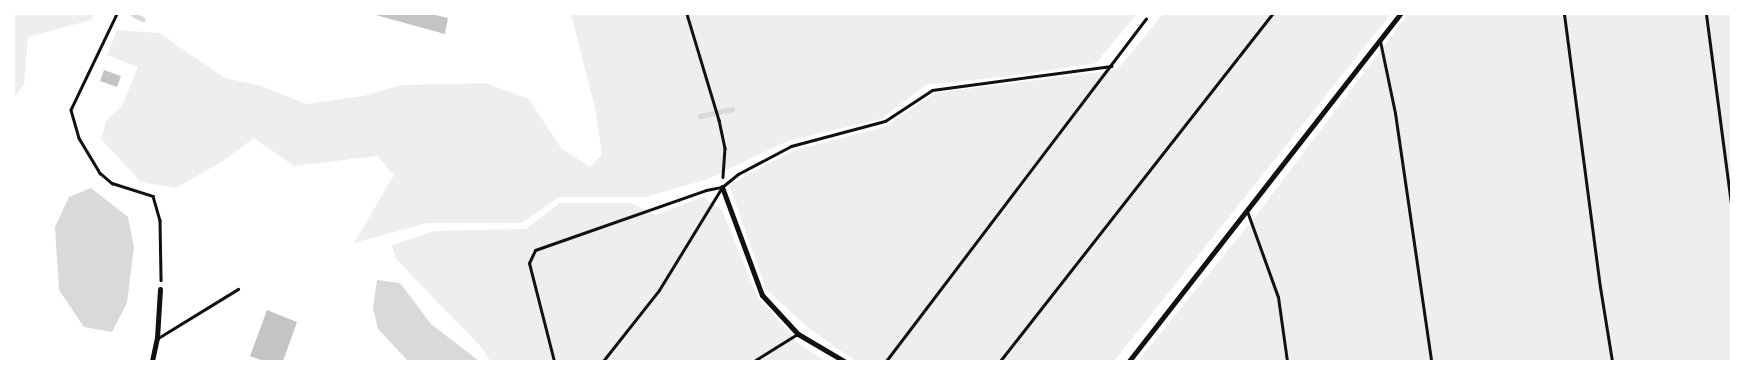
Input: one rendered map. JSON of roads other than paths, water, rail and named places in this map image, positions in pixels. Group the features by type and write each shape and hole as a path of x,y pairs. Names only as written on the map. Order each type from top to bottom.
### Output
{"street":[{"path":"1129,361 1400,14"},
{"path":"722,187 762,295 798,334 844,361"},
{"path":"152,361 157,338 160,289"}],"lane":[{"path":"1000,361 1272,14"},
{"path":"1564,14 1600,287 1612,361"},
{"path":"1706,14 1731,204"},
{"path":"886,361 1146,19"},
{"path":"1380,38 1395,113 1431,361"},
{"path":"603,361 660,290 722,187 738,174 790,146 885,121 932,90 1110,66"},
{"path":"554,361 529,263 535,250 706,190 722,187"},
{"path":"1247,210 1278,297 1287,361"},
{"path":"157,338 238,289"},
{"path":"754,361 798,334"},
{"path":"1134,354 1136,361"}],"waterway":[{"path":"133,14 143,19"},
{"path":"700,116 732,109"}]}
